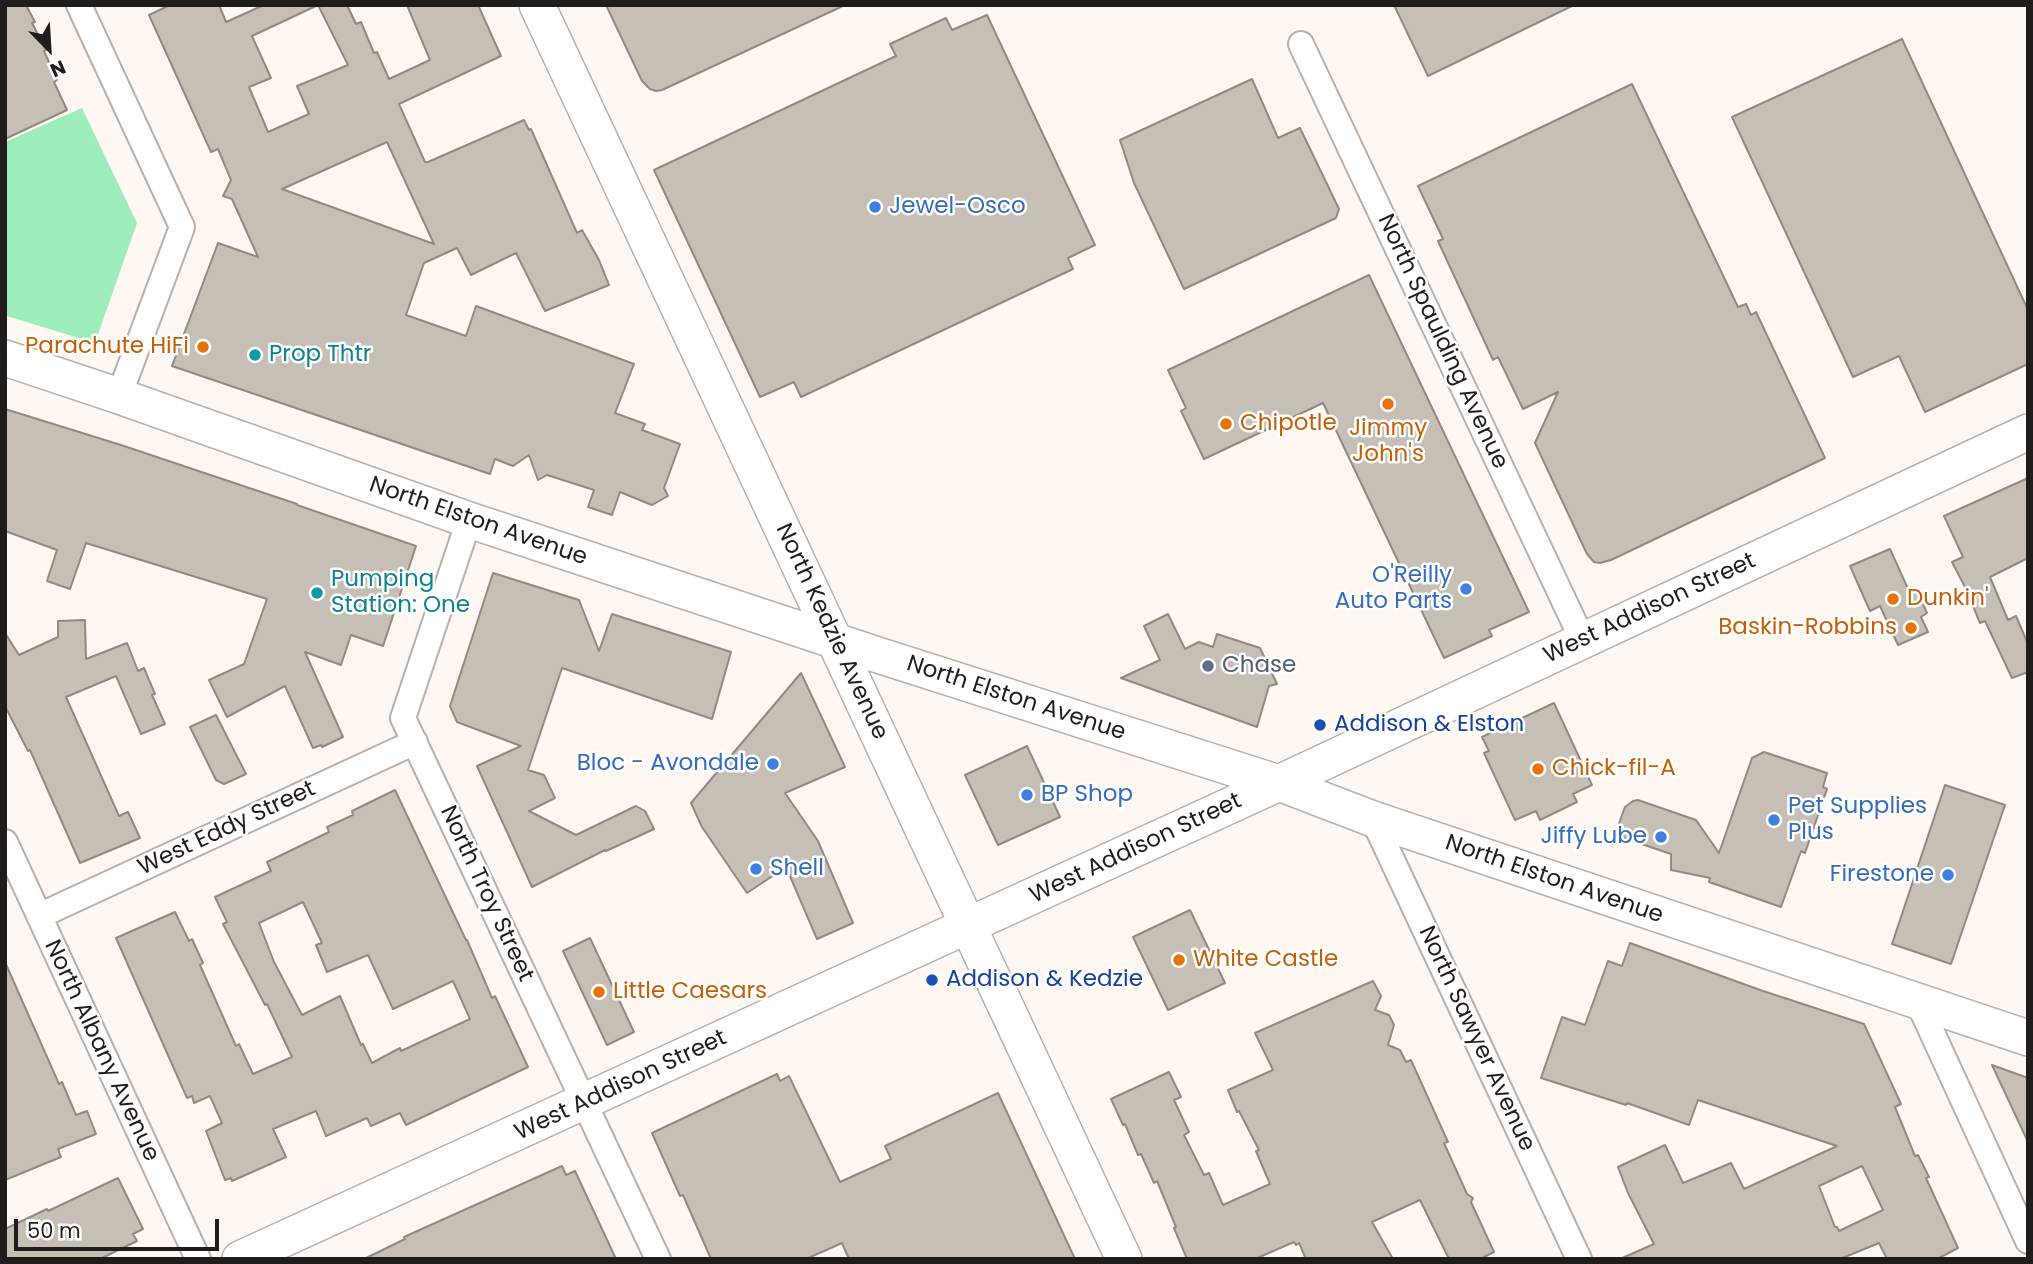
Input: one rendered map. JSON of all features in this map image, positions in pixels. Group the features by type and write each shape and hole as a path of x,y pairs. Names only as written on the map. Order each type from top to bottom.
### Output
{"main road":[{"name":"North Kedzie Avenue","path":"537,5 1124,1259"},
{"name":"North Elston Avenue","path":"5,358 469,520 1279,783 1373,819 2028,1038"},
{"name":"West Addison Street","path":"240,1259 1279,783 2028,432"}],"street":[{"path":"79,5 182,227 119,396"},
{"name":"North Spaulding Avenue","path":"1301,44 1583,640"},
{"name":"North Troy Street","path":"469,520 403,718 658,1259"},
{"name":"West Eddy Street","path":"39,916 415,742"},
{"name":"North Sawyer Avenue","path":"1373,819 1579,1259"},
{"name":"North Albany Avenue","path":"5,842 198,1259"},
{"path":"1917,1002 2028,1241"}],"green space":[{"path":"82,108 137,223 95,343 7,316 5,313 5,142"}],"building":[{"path":"5,5 26,5 46,50 44,51 57,80 54,82 67,110 5,139"},
{"path":"170,5 219,5 226,22 264,5 318,5 347,5 356,24 361,22 389,79 430,60 407,5 478,5 501,56 399,104 425,162 524,120 529,130 531,129 577,233 582,230 609,285 545,311 516,253 471,275 457,248 424,263 406,315 466,336 476,306 634,364 615,413 645,424 642,430 680,444 664,488 668,496 652,505 620,492 612,515 588,507 594,490 547,475 538,480 529,455 513,466 495,459 490,474 172,366 218,243 258,257 232,199 223,196 231,180 218,149 211,152 149,15","holes":["318,5 348,65 297,86 309,114 268,132 249,87 271,78 252,36","387,142 434,244 282,189"]},
{"path":"606,5 845,5 656,91 642,81"},
{"path":"1394,5 1574,5 1428,76"},
{"name":"Jewel-Osco","path":"987,15 1095,245 1068,258 1073,269 801,397 794,382 760,397 654,170 896,56 890,44 946,18 952,30"},
{"path":"1902,39 2028,310 2028,364 1925,412 1899,356 1853,377 1732,117"},
{"path":"1252,79 1278,138 1300,128 1339,209 1336,218 1184,289 1134,183 1120,140"},
{"path":"1632,84 1738,307 1746,304 1751,315 1756,312 1825,458 1600,563 1594,562 1587,554 1535,443 1558,392 1523,409 1498,357 1493,360 1438,241 1443,239 1418,186"},
{"path":"1369,275 1529,612 1489,630 1492,636 1444,658 1323,403 1204,459 1181,411 1186,408 1168,370"},
{"path":"5,409 121,445 416,546 383,646 351,635 341,665 305,652 343,737 322,747 313,748 285,686 227,717 209,680 244,664 267,599 86,543 70,589 47,581 57,550 5,531"},
{"path":"2028,478 2028,558 1990,577 2008,620 2016,616 2028,644 2028,672 2012,678 1985,621 1980,623 1952,562 1963,557 1944,516"},
{"name":"Dunkin'","path":"1890,549 1909,591 1916,588 1927,613 1921,617 1928,632 1898,645 1880,606 1870,611 1850,566"},
{"path":"493,573 579,600 599,651 612,614 731,652 712,719 562,668 528,770 544,775 555,798 529,811 576,835 636,806 645,811 654,829 532,887 477,766 521,746 457,722 450,706"},
{"name":"Chase","path":"1168,614 1185,649 1199,642 1213,647 1217,634 1260,648 1277,684 1269,686 1257,727 1121,678 1160,660 1144,626"},
{"path":"85,620 86,659 127,643 138,671 144,668 165,724 141,734 116,676 66,697 119,816 128,812 140,838 80,863 30,750 28,751 5,706 5,633 19,655 58,637 58,621"},
{"path":"801,673 845,767 785,793 818,841 853,923 817,939 786,867 747,893 702,827 691,803"},
{"name":"Chick-fil-A","path":"1554,703 1592,785 1573,794 1577,802 1540,820 1536,811 1515,820 1484,753 1489,751 1482,737"},
{"path":"216,715 246,774 224,784 216,780 190,727"},
{"path":"1027,746 1060,817 998,845 965,775"},
{"name":"Pet Supplies Plus","path":"1764,752 1827,773 1823,787 1827,789 1805,853 1801,851 1781,907 1709,882 1710,878 1671,870 1671,854 1624,838 1617,829 1625,807 1638,800 1696,820 1719,853 1752,758"},
{"name":"Firestone","path":"1945,785 2005,805 1951,964 1892,944"},
{"path":"395,790 492,998 495,996 528,1067 406,1125 400,1113 371,1126 367,1118 326,1136 316,1111 273,1129 286,1157 232,1181 231,1178 225,1180 206,1131 222,1123 210,1096 194,1103 192,1096 187,1098 116,938 175,912 189,941 192,939 203,963 200,965 236,1046 239,1044 253,1074 292,1057 267,1004 265,1005 223,924 227,922 215,897 271,871 267,862 329,832 327,827 353,815 352,811","holes":["303,902 322,943 316,945 327,972 368,955 393,1009 453,981 470,1019 401,1051 400,1048 372,1063 363,1044 361,1045 340,996 302,1015 274,962 259,923"]},
{"name":"White Castle","path":"1190,910 1225,983 1168,1010 1133,937"},
{"name":"Little Caesars","path":"590,938 634,1032 607,1045 563,951"},
{"path":"1630,943 1864,1024 1901,1104 1895,1107 1915,1156 1918,1155 1929,1177 1926,1178 1958,1248 1937,1259 1887,1259 1879,1243 1840,1259 1620,1259 1654,1244 1618,1167 1665,1145 1683,1183 1731,1163 1744,1189 1837,1146 1698,1100 1689,1125 1627,1103 1626,1105 1541,1078 1562,1017 1585,1025 1608,961 1622,966","holes":["1862,1166 1883,1210 1839,1231 1819,1186"]},
{"path":"5,962 59,1084 62,1082 76,1115 87,1111 96,1134 58,1149 61,1157 5,1180"},
{"path":"1373,981 1381,996 1375,1010 1389,1015 1394,1025 1388,1045 1400,1050 1406,1062 1411,1060 1448,1142 1444,1143 1467,1194 1473,1198 1471,1202 1494,1252 1480,1259 1449,1259 1420,1200 1372,1222 1393,1259 1306,1259 1299,1243 1296,1245 1294,1242 1255,1259 1187,1259 1157,1181 1154,1183 1141,1154 1138,1155 1111,1099 1169,1072 1181,1097 1174,1100 1189,1132 1184,1135 1204,1175 1209,1173 1223,1205 1270,1184 1256,1151 1259,1150 1239,1111 1237,1112 1228,1090 1273,1070 1255,1033"},
{"path":"1992,1065 2028,1078 2028,1142"},
{"path":"777,1074 780,1081 789,1076 840,1182 891,1159 885,1146 998,1093 1075,1259 849,1259 842,1243 806,1259 711,1259 652,1133"},
{"path":"562,1166 566,1175 575,1171 616,1259 364,1259 405,1239 404,1237"},
{"path":"118,1178 143,1229 133,1234 137,1241 100,1259 5,1259 5,1229"}],"place":[{"name":"Jewel-Osco","path":"875,207"},
{"name":"Parachute HiFi","path":"203,347"},
{"name":"Prop Thtr","path":"255,355"},
{"name":"Jimmy John's","path":"1388,404"},
{"name":"Chipotle","path":"1226,424"},
{"name":"O'Reilly Auto Parts","path":"1466,589"},
{"name":"Pumping Station: One","path":"317,593"},
{"name":"Dunkin'","path":"1893,599"},
{"name":"Baskin-Robbins","path":"1911,628"},
{"name":"Chase","path":"1208,666"},
{"name":"Addison & Elston","path":"1320,725"},
{"name":"Bloc - Avondale","path":"773,764"},
{"name":"Chick-fil-A","path":"1538,769"},
{"name":"BP Shop","path":"1027,795"},
{"name":"Pet Supplies Plus","path":"1774,820"},
{"name":"Jiffy Lube","path":"1661,837"},
{"name":"Shell","path":"756,869"},
{"name":"Firestone","path":"1948,875"},
{"name":"White Castle","path":"1179,960"},
{"name":"Addison & Kedzie","path":"932,980"},
{"name":"Little Caesars","path":"599,992"}]}
